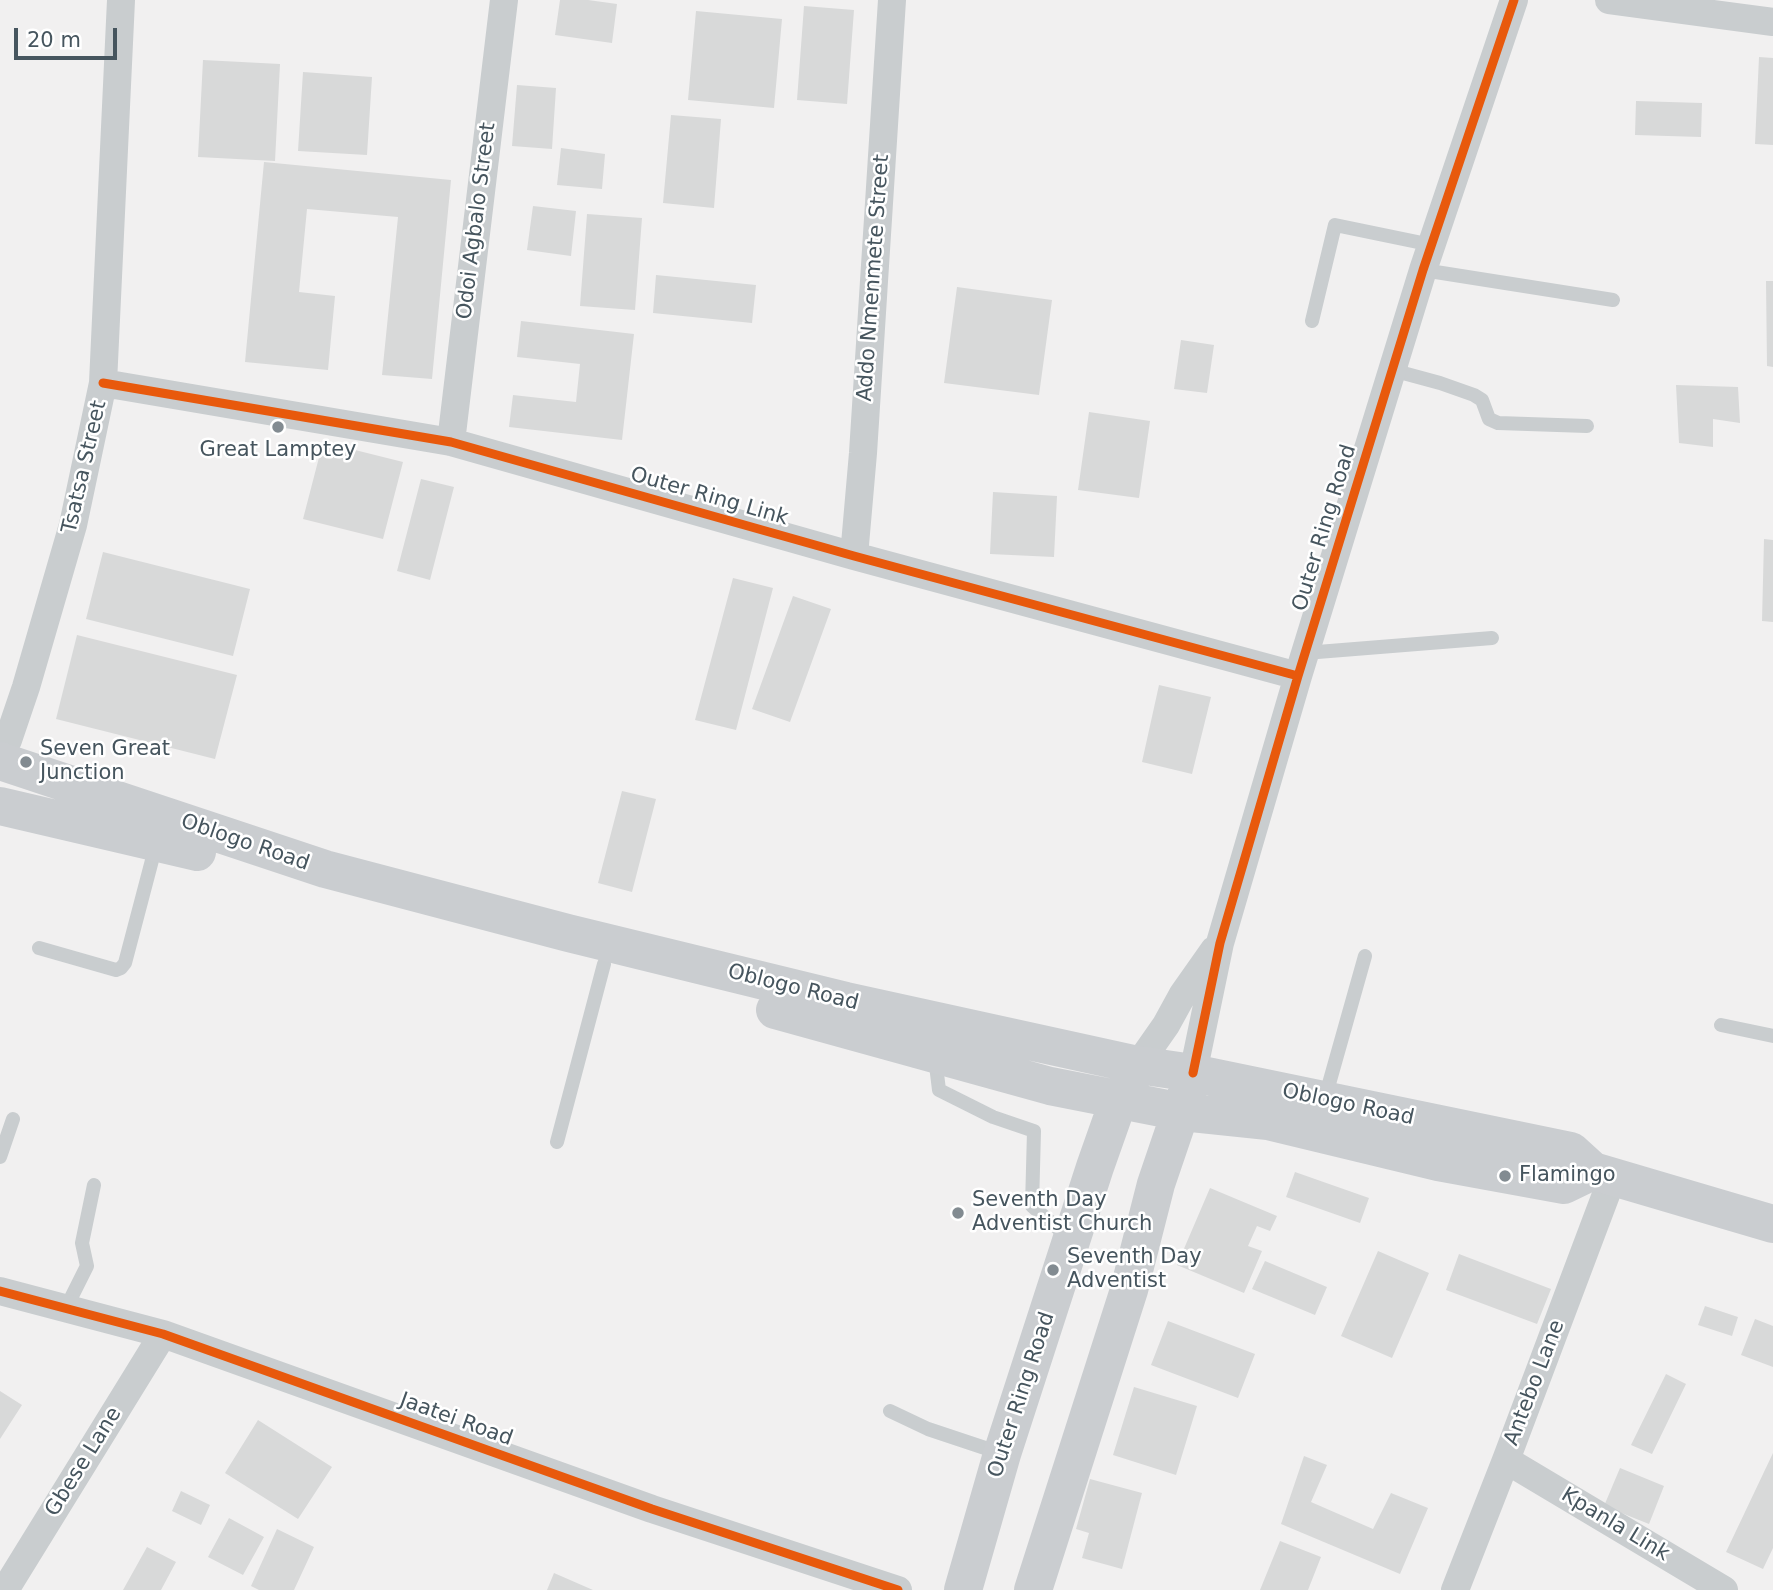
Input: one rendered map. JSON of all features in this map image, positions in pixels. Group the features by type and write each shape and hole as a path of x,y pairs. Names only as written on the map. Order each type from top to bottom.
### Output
{"main road":[{"name":"Oblogo Road","path":"0,758 325,869 568,933 833,998 1138,1065 1193,1073 1571,1151 1603,1174 1773,1224"},
{"name":"Oblogo Road","path":"0,806 158,841 1051,1086 1182,1112 1268,1121 1438,1162 1564,1185 1603,1174"},
{"name":"Outer Ring Road","path":"963,1590 1002,1454 1119,1099 1138,1065"},
{"name":"Outer Ring Road","path":"1033,1590 1129,1290 1156,1184 1193,1073"}],"street":[{"name":"Tsatsa Street","path":"0,758 26,687 69,539 103,383 121,0"},
{"name":"Odoi Agbalo Street","path":"451,442 504,0"},
{"name":"Addo Nmenmete Street","path":"854,556 892,0"},
{"name":"Outer Ring Road","path":"1193,1073 1220,943 1301,664 1427,258 1514,0"},
{"path":"1609,0 1773,22"},
{"name":"Outer Ring Link","path":"103,383 451,442 854,556 1301,664"},
{"name":"Outer Ring Road","path":"1138,1065 1166,1025 1183,994 1220,943"},
{"name":"Antebo Lane","path":"1455,1590 1506,1460 1603,1174"},
{"name":"Jaatei Road","path":"0,1290 163,1334 652,1509 898,1590"},
{"name":"Gbese Lane","path":"5,1590 163,1334"},
{"name":"Kpanla Link","path":"1506,1460 1724,1590"}],"lane":[{"path":"1312,321 1335,226 1427,258 1613,300"},
{"path":"1392,370 1474,395 1482,400 1489,419 1498,423 1587,426"},
{"path":"1301,664 1492,638"},
{"path":"39,948 116,970 121,968 125,963 158,841"},
{"path":"1325,1100 1365,956"},
{"path":"557,1142 604,964"},
{"path":"1721,1025 1773,1036"},
{"path":"935,1053 939,1090 993,1117 1034,1131 1032,1206 1072,1240"},
{"path":"0,1157 13,1119"},
{"path":"66,1308 87,1266 82,1243 94,1185"},
{"path":"890,1411 928,1429 1002,1454"}],"building":[{"path":"560,0 617,4 612,43 555,35"},
{"path":"804,6 854,10 847,104 797,100"},
{"path":"696,11 782,19 774,108 688,100"},
{"path":"1759,57 1773,58 1773,145 1755,144"},
{"path":"203,60 280,64 275,161 198,157"},
{"path":"303,72 372,77 367,155 298,151"},
{"path":"517,85 556,88 552,149 512,146"},
{"path":"1636,101 1702,103 1701,137 1635,135"},
{"path":"671,115 721,119 714,208 663,203"},
{"path":"561,148 605,154 602,189 557,185"},
{"path":"264,162 451,180 432,379 382,375 398,217 307,209 299,292 335,296 328,370 245,362"},
{"path":"533,206 576,211 571,256 527,250"},
{"path":"587,214 642,218 635,310 580,306"},
{"path":"656,275 756,285 752,323 653,313"},
{"path":"1766,281 1773,281 1773,367 1767,366"},
{"path":"957,287 1052,300 1039,395 944,383"},
{"path":"521,321 634,334 622,440 509,427 513,395 576,402 580,364 517,357"},
{"path":"1181,340 1214,345 1207,393 1174,389"},
{"path":"1676,385 1738,387 1740,423 1713,419 1713,447 1679,443"},
{"path":"1089,412 1150,421 1139,498 1078,490"},
{"path":"323,442 403,462 383,539 303,519"},
{"path":"421,479 454,487 430,580 397,571"},
{"path":"993,492 1057,496 1054,557 990,554"},
{"path":"1764,539 1773,540 1773,622 1762,621"},
{"path":"103,552 250,589 233,656 86,619"},
{"path":"733,578 773,588 736,730 695,720"},
{"path":"793,596 831,609 790,722 752,709"},
{"path":"77,635 237,675 215,759 56,719"},
{"path":"1159,685 1211,697 1192,774 1142,762"},
{"path":"622,791 656,799 632,892 598,883"},
{"path":"1295,1172 1369,1198 1360,1223 1286,1197"},
{"path":"1210,1188 1277,1216 1270,1231 1257,1226 1248,1246 1262,1251 1244,1293 1177,1265"},
{"path":"1378,1251 1429,1273 1392,1358 1341,1336"},
{"path":"1459,1254 1551,1289 1537,1324 1446,1290"},
{"path":"1265,1261 1327,1287 1315,1315 1252,1289"},
{"path":"1705,1306 1738,1317 1732,1336 1698,1325"},
{"path":"1755,1319 1773,1326 1773,1367 1741,1355"},
{"path":"1168,1321 1255,1354 1238,1398 1151,1365"},
{"path":"1666,1374 1686,1384 1652,1454 1631,1445"},
{"path":"1134,1387 1197,1406 1176,1475 1113,1455"},
{"path":"0,1391 22,1405 0,1439"},
{"path":"258,1420 332,1467 298,1519 225,1473"},
{"path":"1773,1453 1773,1548 1763,1569 1726,1552"},
{"path":"1304,1456 1327,1465 1311,1502 1373,1529 1391,1493 1428,1508 1400,1574 1281,1524"},
{"path":"1620,1468 1664,1486 1649,1524 1604,1506"},
{"path":"1090,1479 1142,1493 1122,1569 1082,1558 1089,1533 1076,1529"},
{"path":"181,1491 210,1505 201,1525 172,1511"},
{"path":"229,1518 264,1537 243,1575 208,1557"},
{"path":"277,1529 314,1547 294,1590 259,1590 251,1586"},
{"path":"1280,1541 1321,1557 1308,1590 1260,1590"},
{"path":"147,1547 176,1562 161,1590 123,1590"},
{"path":"554,1573 593,1590 547,1590"}],"cycle path":[{"path":"1193,1073 1220,943 1298,676 1423,270 1514,0"},
{"path":"103,383 451,442 854,556 1298,676"},
{"path":"0,1291 163,1334 652,1509 898,1590"}],"place":[{"name":"Great Lamptey","path":"278,427"},
{"name":"Seven Great Junction","path":"26,762"},
{"name":"Flamingo","path":"1505,1176"},
{"name":"Seventh Day Adventist Church","path":"958,1213"},
{"name":"Seventh Day Adventist","path":"1053,1270"}]}
